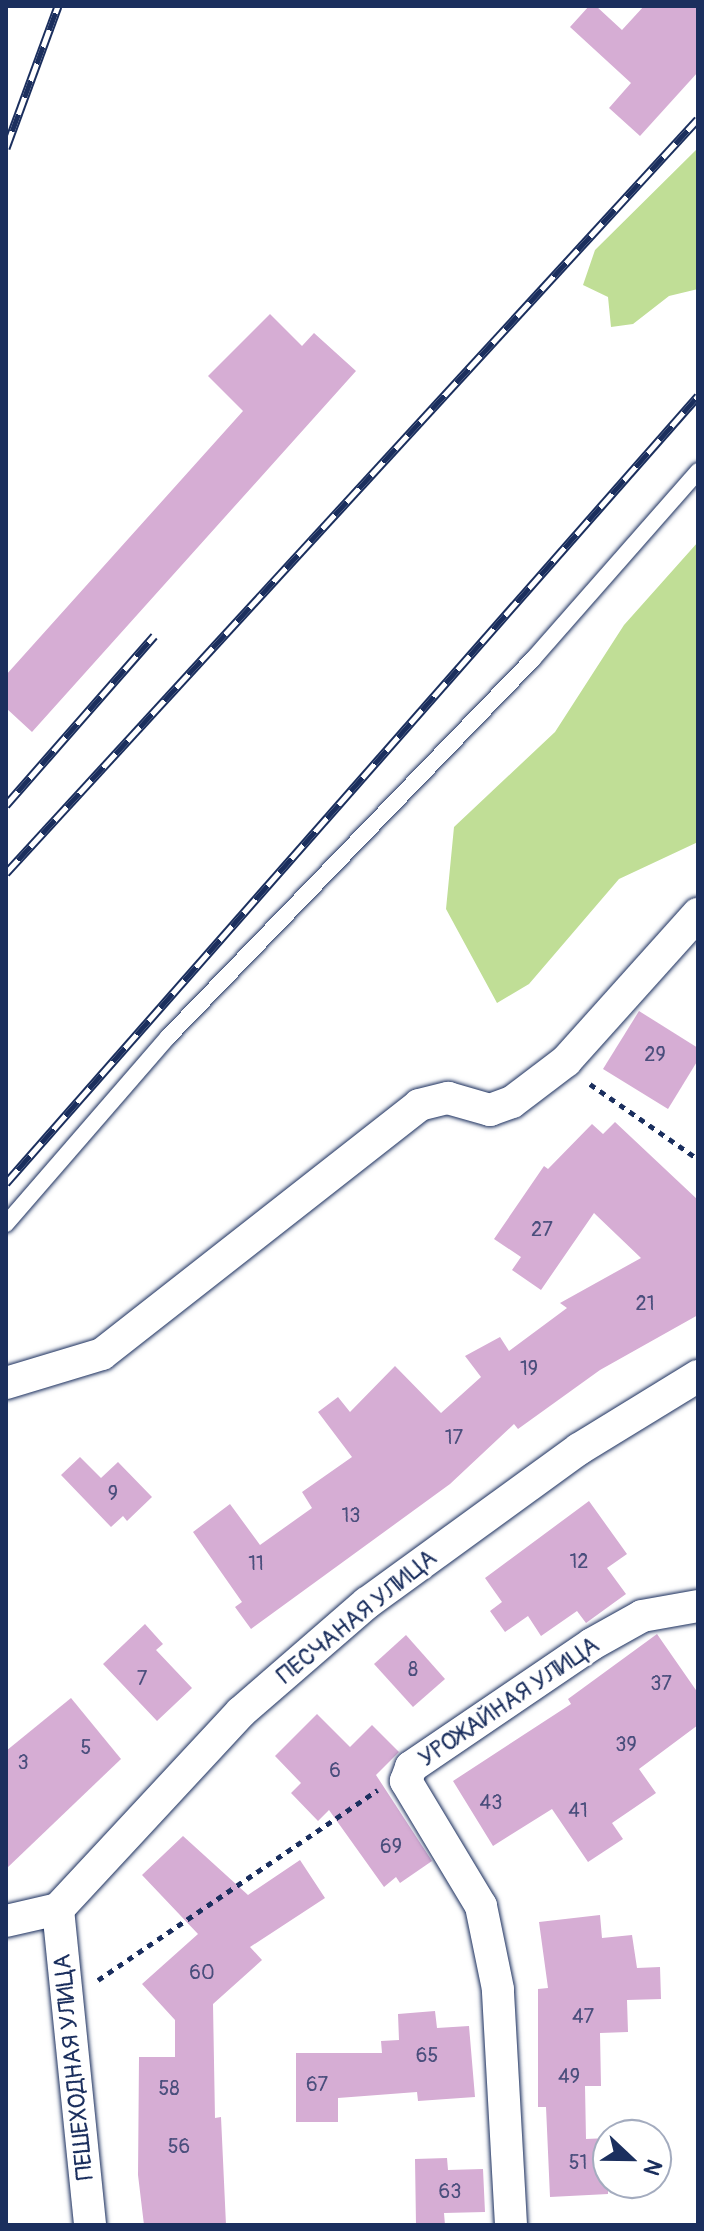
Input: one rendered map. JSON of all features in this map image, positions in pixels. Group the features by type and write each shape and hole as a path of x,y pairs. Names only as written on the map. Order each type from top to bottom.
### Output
{"street":[{"path":"6,1383 102,1354 419,1105 448,1098 490,1110 512,1102 566,1061 698,914"},
{"name":"ПЕСЧАНАЯ УЛИЦА","path":"58,1909 241,1712 367,1603 579,1449 698,1376"},
{"name":"УРОЖАЙНАЯ УЛИЦА","path":"511,2225 498,1989 481,1906 406,1781 411,1767 592,1644 642,1616 698,1606"},
{"path":"6,1921 58,1909"},
{"name":"ПЕШЕХОДНАЯ УЛИЦА","path":"58,1909 90,2225"}],"lane":[{"path":"6,1224 168,1037 533,659 698,471"}],"path":[{"path":"566,1061 596,1089 698,1159"},
{"path":"67,1999 379,1790 406,1781"}],"green space":[{"path":"698,148 698,289 669,296 633,324 611,327 608,297 583,285 595,250"},
{"path":"698,542 698,842 619,879 529,984 497,1003 446,909 454,827 555,732 624,625"}],"building":[{"path":"589,6 596,6 622,30 644,6 698,6 698,72 640,136 609,108 631,83 570,27"},
{"path":"270,314 302,346 314,333 356,371 32,732 6,708 6,675 243,411 208,376"},
{"path":"639,1011 698,1048 698,1060 668,1109 603,1069"},
{"path":"615,1122 698,1200 698,1315 600,1370 518,1429 514,1424 450,1484 251,1629 235,1607 242,1602 193,1532 230,1504 260,1545 312,1508 302,1492 352,1457 318,1412 338,1397 350,1412 395,1366 441,1413 481,1377 465,1356 500,1337 509,1351 567,1308 560,1303 641,1258 594,1213 541,1290 512,1270 521,1257 494,1239 544,1166 548,1169 592,1124 603,1134"},
{"path":"80,1457 101,1478 118,1462 152,1497 127,1521 123,1516 111,1527 61,1475"},
{"path":"589,1501 627,1554 607,1568 626,1594 586,1623 577,1611 541,1636 528,1616 505,1632 490,1611 502,1602 485,1578"},
{"path":"145,1624 163,1644 156,1650 192,1688 157,1721 103,1664"},
{"path":"657,1634 698,1693 698,1725 639,1769 656,1793 612,1823 623,1839 588,1862 552,1809 493,1846 453,1781 571,1704 568,1699"},
{"path":"406,1635 445,1679 413,1707 374,1664"},
{"path":"71,1698 121,1759 6,1869 6,1751"},
{"path":"317,1714 350,1747 372,1725 399,1752 376,1775 432,1861 400,1883 396,1877 384,1887 329,1810 318,1821 291,1793 301,1783 275,1756"},
{"path":"183,1836 248,1895 300,1860 325,1898 250,1947 262,1960 213,2004 215,2118 221,2117 226,2225 144,2225 138,2175 139,2057 175,2057 175,2020 142,1984 198,1934 142,1875"},
{"path":"600,1915 602,1938 632,1935 637,1968 660,1967 661,1999 627,2000 628,2032 600,2033 601,2086 585,2086 586,2139 592,2139 592,2195 550,2197 546,2107 538,2107 538,1989 548,1988 539,1922"},
{"path":"435,2011 437,2028 469,2026 475,2097 418,2101 417,2092 338,2098 338,2122 296,2122 296,2053 382,2053 381,2041 399,2040 398,2014"},
{"path":"447,2158 448,2170 483,2169 485,2212 444,2213 445,2225 416,2225 415,2159"}],"railway":[{"path":"6,148 58,6"},
{"path":"6,873 698,119"},
{"path":"6,1183 698,396"},
{"path":"6,805 154,636"}]}
